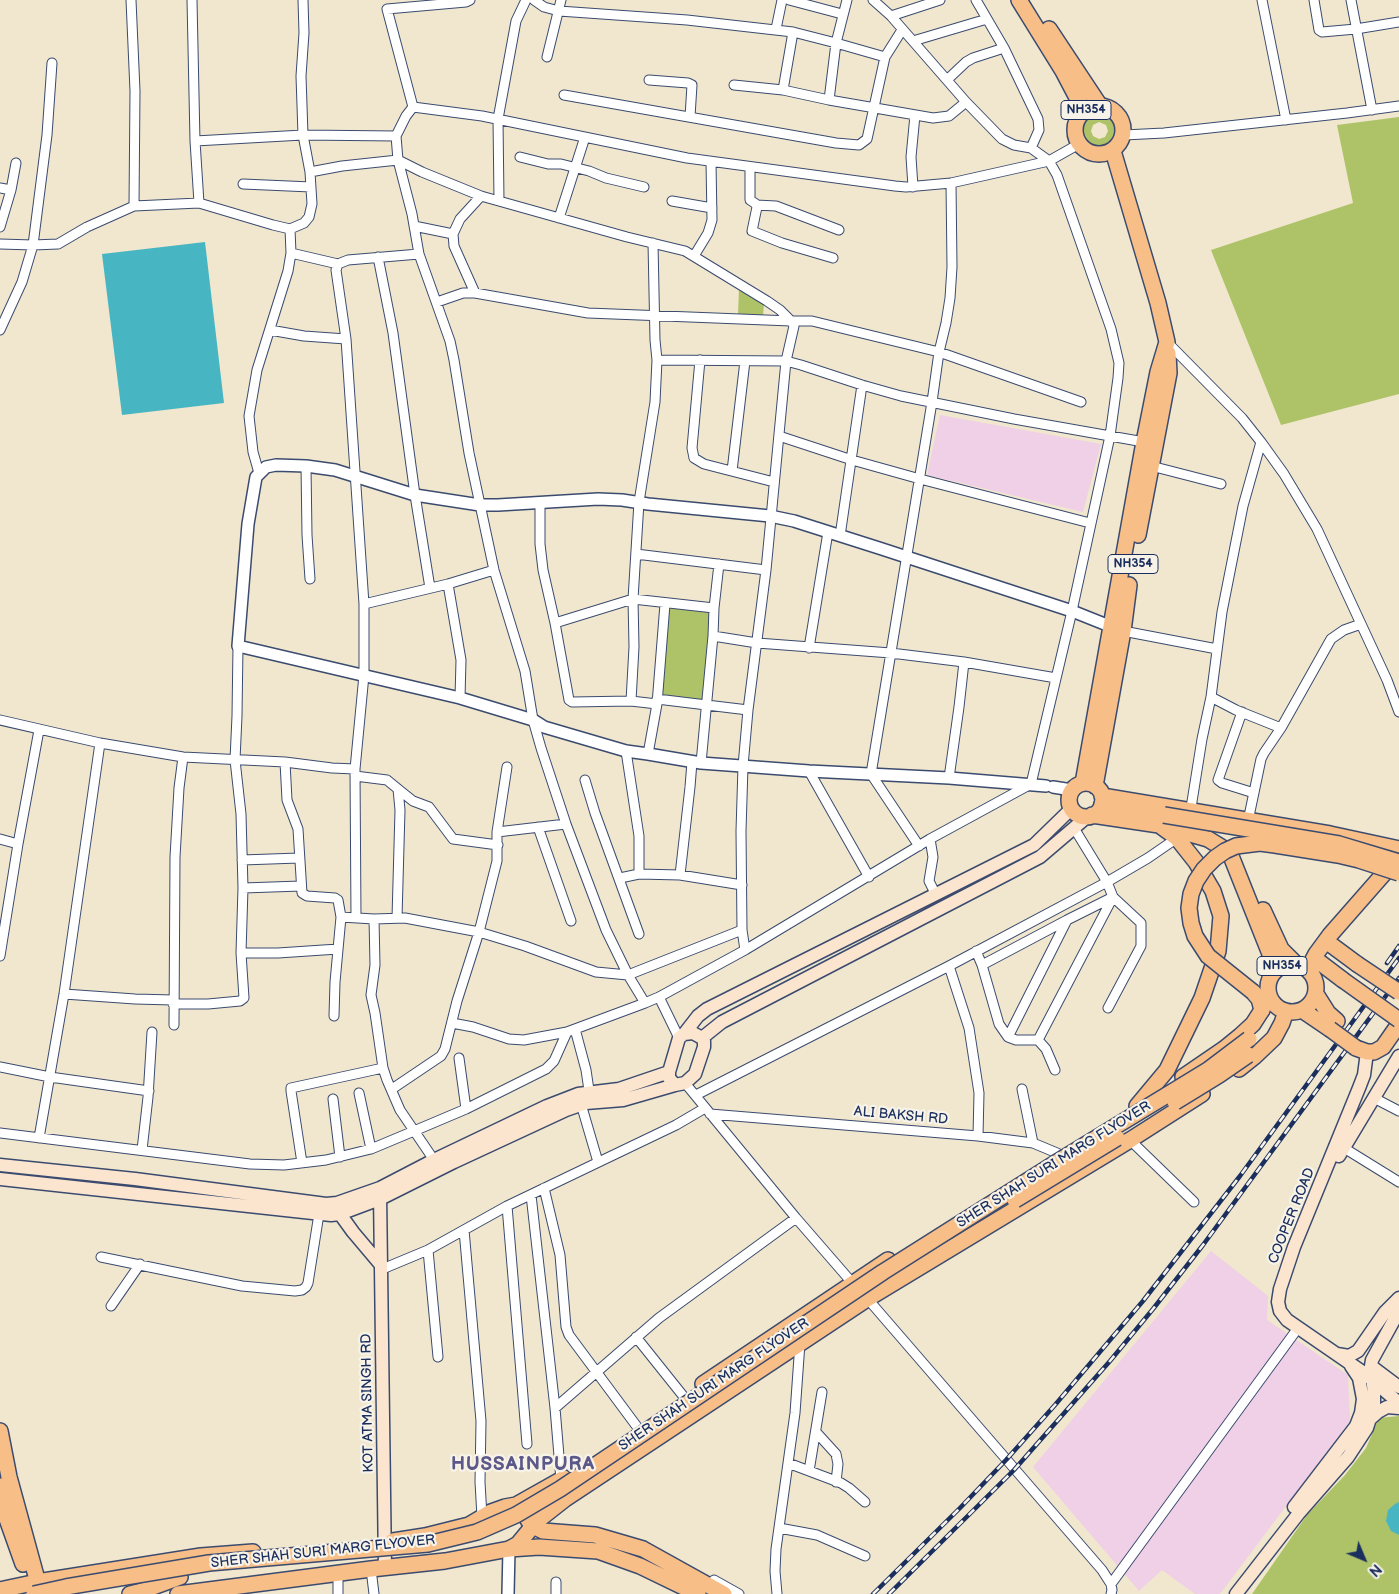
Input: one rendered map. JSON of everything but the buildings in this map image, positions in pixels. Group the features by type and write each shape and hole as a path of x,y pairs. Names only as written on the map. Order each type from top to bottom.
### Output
{"main road":[{"name":"NH354","path":"1019,0 1063,71 1084,111"},
{"name":"NH354","path":"1031,0 1100,106"},
{"name":"NH354","path":"1079,144 1075,130 1076,123 1084,111 1092,107 1108,107 1121,118 1124,126 1124,135 1113,151 1158,303 1167,342 1169,373 1128,593 1117,629"},
{"path":"1079,144 1088,152 1094,154 1106,154 1113,151"},
{"name":"NH354","path":"1091,798 1144,442 1158,372 1167,342"},
{"path":"680,1084 669,1078 669,1072 682,1036 698,1016 707,1009 1034,844 1072,808 1082,816 1091,798"},
{"path":"1091,798 1190,811 1330,834 1399,849"},
{"path":"1091,798 1162,820 1339,844 1399,862"},
{"path":"702,1038 722,1022 1040,857 1074,828 1091,798"},
{"name":"NH354","path":"1162,820 1182,835 1208,839 1231,856 1276,969"},
{"name":"NH354","path":"1254,822 1241,856 1281,949 1306,964 1314,978 1316,994 1333,1025"},
{"path":"1137,1106 1167,1070 1202,998 1218,951 1221,916 1213,892 1182,835"},
{"path":"0,1590 35,1589 201,1556 385,1542 425,1536 468,1525 504,1507 516,1505 561,1480 852,1283 1058,1153 1137,1106 1224,1049 1252,1024 1262,1010 1259,998 1208,956 1195,936 1191,923 1191,894 1204,869 1215,858 1236,846 1268,844 1338,855 1399,873"},
{"path":"1397,1026 1343,980 1306,964 1399,856"},
{"path":"1326,941 1399,992"},
{"name":"NH354","path":"1286,1011 1275,1005 1268,991 1271,975 1283,965 1306,964"},
{"name":"NH354","path":"1302,1010 1308,1006 1316,994"},
{"name":"SHER SHAH SURI MARG FLYOVER","path":"35,1589 66,1587 209,1563 428,1544 477,1532 516,1515 560,1489 882,1272 1208,1070 1249,1039 1258,1027 1262,1017 1262,1010"},
{"name":"NH354","path":"1302,1010 1333,1025 1361,1047 1369,1045 1383,1047 1397,1026"},
{"path":"509,1549 518,1544 530,1526 565,1499 800,1343 867,1299 1130,1140 1242,1066 1268,1044 1278,1031 1286,1011 1302,1010"},
{"name":"SHER SHAH SURI MARG FLYOVER","path":"82,1594 210,1572 427,1552 480,1539 519,1522 887,1279 1206,1083 1248,1055 1278,1031"},
{"path":"0,1165 135,1179 326,1204 380,1194 434,1160 548,1106 578,1094 587,1099 623,1100 680,1084 695,1074 704,1047 702,1038 693,1033 682,1036"},
{"name":"COOPER ROAD","path":"1361,1047 1364,1075 1294,1247 1280,1289 1278,1302 1280,1311 1287,1320 1349,1363 1399,1404"},
{"path":"1318,1191 1399,1056"},
{"path":"0,1179 319,1214 340,1214 587,1099 669,1072"},
{"name":"KOT ATMA SINGH RD","path":"378,1568 385,1542 380,1194"},
{"path":"340,1214 380,1267"},
{"path":"1335,1353 1348,1356 1358,1350 1385,1312 1399,1298"},
{"path":"1236,1594 1299,1513 1348,1457 1367,1428 1374,1406 1371,1366 1375,1352 1399,1311"},
{"path":"1227,1594 1356,1426 1361,1413 1363,1398 1359,1378 1349,1363"},
{"path":"1371,1366 1399,1387"},
{"path":"1369,1420 1387,1407 1399,1408"},
{"path":"0,1431 7,1519 35,1589"},
{"path":"516,1505 523,1509 530,1526 543,1531 595,1535 643,1549 698,1589"},
{"path":"468,1525 463,1534 463,1543 468,1550 479,1555"},
{"path":"183,1594 445,1561 509,1549 539,1548 598,1551 698,1589 724,1594"},
{"path":"130,1594 180,1577"}],"street":[{"path":"131,0 135,91 134,206"},
{"path":"192,0 195,140 199,204"},
{"path":"0,244 58,244 87,227 134,206 199,204 290,229 304,223 312,204 310,172 302,135 303,0"},
{"path":"413,107 386,4 466,2 470,0"},
{"path":"499,201 498,119 516,21 526,0"},
{"path":"534,0 544,7 559,11 687,20 776,29 886,57"},
{"path":"547,56 561,0"},
{"path":"776,29 782,0"},
{"path":"790,0 842,14"},
{"path":"829,100 836,43 847,0"},
{"path":"452,1023 517,1040 571,1031 645,1003 744,950 930,839 1032,784 1110,436 1118,378 1119,363 1116,348 1057,175 1049,161 1031,148 1014,145 1002,139 966,102 948,79 891,16 873,0"},
{"path":"976,0 1004,48 1038,119 1039,130 1031,148"},
{"path":"1262,0 1286,120"},
{"path":"1314,0 1320,31 1399,22"},
{"path":"1352,0 1372,110"},
{"path":"891,16 937,1"},
{"path":"913,41 987,20"},
{"path":"564,95 836,143 859,145 867,139 886,57 902,30"},
{"path":"783,90 793,32"},
{"path":"948,79 972,58 1004,48"},
{"path":"0,330 22,282 33,245 47,135 52,63"},
{"path":"649,80 688,83 692,85 690,117"},
{"path":"734,85 783,90 915,116 944,118 956,112 966,102"},
{"path":"1124,135 1164,133 1399,106"},
{"path":"413,107 498,119 711,162 895,186 951,183 1049,161 1079,144"},
{"path":"413,107 396,136 398,160 419,254 446,327 454,360 469,454 494,570 525,671 533,720 566,824 606,930 628,975 645,1003"},
{"path":"913,186 911,157 915,116"},
{"path":"195,140 302,135 396,136"},
{"path":"560,218 585,137"},
{"path":"520,157 548,164 561,164 589,171 611,180 644,187"},
{"path":"310,172 342,166 398,160 481,196 627,238 677,248 694,256 767,300 780,310 794,326 786,362 766,570 748,710 743,766 742,930 744,950"},
{"path":"694,256 711,226 711,162"},
{"path":"0,226 11,190 16,163"},
{"path":"750,167 750,200 756,205 776,206 839,230"},
{"path":"919,846 872,774 939,352 950,298 952,267 951,183"},
{"path":"243,184 311,187"},
{"path":"0,188 11,190"},
{"path":"475,293 454,246 453,234 460,218 481,196"},
{"path":"672,201 712,208"},
{"path":"756,205 752,231 782,243 833,258"},
{"path":"414,226 453,234"},
{"path":"259,473 253,452 249,416 257,370 288,270 290,229"},
{"path":"631,701 634,647 633,599 639,502 655,402 656,360 653,243"},
{"path":"290,253 338,264 348,260 419,254"},
{"path":"378,257 393,333 430,588"},
{"path":"338,264 337,274 346,339 364,604 364,675 355,772 356,918"},
{"path":"437,302 463,293 475,293 588,313 812,321 939,352 1081,402"},
{"path":"270,330 304,336 346,339"},
{"path":"1167,342 1242,418 1284,474 1317,529 1387,680 1399,712"},
{"path":"656,360 786,362 862,385 932,402 1014,420 1144,442"},
{"path":"700,360 692,448 694,458 704,464 774,482"},
{"path":"732,471 745,361"},
{"path":"840,536 862,385"},
{"path":"780,436 920,480 1090,523"},
{"path":"696,1095 949,966 1106,882 1148,858 1182,835 1190,811 1211,697 1222,612 1242,506 1261,442"},
{"path":"64,994 208,1004 242,1001 244,995 241,953 243,888 241,814 235,760 238,646 248,524 256,477 266,467 276,465 306,466 335,470 415,494 480,505 598,499 770,516 828,532 1072,612 1117,629 1217,649"},
{"path":"306,466 310,579"},
{"path":"1151,466 1221,484"},
{"path":"540,503 540,544 543,570 570,701 657,701 706,704 748,710"},
{"path":"809,648 828,532"},
{"path":"636,554 766,570"},
{"path":"680,875 690,787 697,763 706,704 719,564"},
{"path":"364,604 448,584 494,570"},
{"path":"448,584 462,660 460,698"},
{"path":"555,623 633,599 714,608"},
{"path":"648,754 657,701 666,604"},
{"path":"1254,822 1254,793 1264,753 1281,728 1331,639 1344,630 1360,624"},
{"path":"713,636 809,648 891,653 964,662 1056,678"},
{"path":"238,646 460,698 533,720 544,727 626,750 697,763 1032,784 1091,798"},
{"path":"949,778 964,662"},
{"path":"1211,697 1281,728"},
{"path":"1242,712 1218,780 1254,793"},
{"path":"0,720 100,743 184,757 285,762 355,772 387,780 413,801 429,807 453,839 498,845"},
{"path":"0,956 39,730"},
{"path":"39,1138 64,994 100,743"},
{"path":"626,750 639,836 639,874"},
{"path":"174,1025 175,857 179,788 184,757"},
{"path":"285,762 288,800 298,829 302,893 305,896 335,898 338,900 341,917 334,1016"},
{"path":"392,1089 442,1054 497,860 497,832 507,767"},
{"path":"809,771 869,877"},
{"path":"585,780 639,934"},
{"path":"398,789 400,810 398,918"},
{"path":"497,832 566,824"},
{"path":"538,827 572,921"},
{"path":"1074,828 1113,896 1141,923 1141,946 1108,1008"},
{"path":"0,838 18,844"},
{"path":"930,839 933,857 929,881 936,895"},
{"path":"242,860 299,858"},
{"path":"620,878 639,874 680,875 742,886"},
{"path":"243,888 301,886"},
{"path":"982,965 1113,896"},
{"path":"1038,1040 1113,896"},
{"path":"341,917 416,919 478,932 525,946 596,972 628,975 742,930"},
{"path":"374,919 375,965 371,994 383,1068 400,1110 434,1160"},
{"path":"1008,1037 1067,920"},
{"path":"241,953 278,953 338,949"},
{"path":"976,951 982,965 999,1024 1008,1037 1016,1040 1038,1040 1046,1049 1055,1070"},
{"path":"949,966 969,1028 980,1110 978,1136"},
{"path":"659,997 682,1036"},
{"path":"571,1031 587,1099 598,1162"},
{"path":"0,1133 250,1164 284,1165 340,1157 371,1149 466,1109 546,1068 554,1061 571,1031"},
{"path":"142,1150 149,1091 152,1032"},
{"path":"459,1058 466,1109"},
{"path":"0,1067 50,1077 149,1091"},
{"path":"302,1163 291,1088 383,1068"},
{"path":"680,1084 696,1095 796,1218 1102,1570 1111,1589 1298,1328"},
{"path":"1022,1089 1033,1143"},
{"path":"359,1093 371,1149"},
{"path":"1374,1098 1399,1111"},
{"path":"333,1099 340,1157"},
{"path":"380,1267 428,1250 531,1194 708,1111"},
{"name":"ALI BAKSH RD","path":"708,1111 978,1136 1033,1143 1058,1153 1083,1168"},
{"path":"1130,1140 1194,1202"},
{"path":"1344,1148 1399,1182"},
{"path":"544,1188 560,1255 566,1327 573,1340 638,1428"},
{"path":"531,1194 555,1408 561,1480"},
{"path":"507,1206 527,1444"},
{"path":"101,1256 242,1286 286,1291 302,1290 308,1282 319,1214"},
{"path":"555,1408 658,1318 796,1218"},
{"path":"464,1230 481,1421 480,1482 482,1517"},
{"path":"428,1250 438,1357"},
{"path":"111,1306 140,1264"},
{"path":"636,1337 684,1397"},
{"path":"777,1594 776,1549 795,1413 800,1343"},
{"path":"809,1471 822,1392"},
{"path":"816,1432 836,1454 838,1464 836,1482"},
{"path":"788,1463 849,1488 865,1502"},
{"path":"571,1533 583,1528 652,1546 739,1594"},
{"path":"779,1528 817,1535 865,1556"},
{"path":"508,1594 509,1549"},
{"path":"374,1594 378,1568"},
{"path":"338,1573 338,1594"},
{"path":"556,1582 556,1594"}],"shaded area":[{"path":"940,415 1101,444 1083,512 927,475"},
{"path":"1211,1251 1268,1296 1267,1320 1348,1375 1350,1421 1220,1594 1195,1594 1162,1570 1139,1591 1033,1467"}],"green space":[{"path":"1104,113 1113,118 1117,127 1116,136 1111,144 1102,149 1087,145 1084,141 1081,126 1091,114","holes":["1099,122 1106,125 1108,131 1105,137 1099,139 1093,136 1091,131 1093,125"]},
{"path":"1399,117 1399,394 1281,425 1211,250 1353,203 1337,125"},
{"path":"739,289 764,303 763,317 738,314"},
{"path":"667,608 712,612 703,701 659,697"},
{"path":"1399,1416 1399,1594 1252,1594 1307,1515 1345,1475 1366,1448 1379,1418"}],"water":[{"path":"205,242 224,403 122,415 102,254"},
{"path":"1399,1502 1399,1535 1391,1531 1386,1521 1388,1510"}],"railway":[{"path":"1387,963 1399,946"},
{"path":"873,1594 1006,1460 1143,1301 1240,1176 1399,958"},
{"path":"889,1594 1014,1470 1110,1361 1203,1245 1399,978"}],"district":[{"name":"HUSSAINPURA","path":"523,1465"}]}
